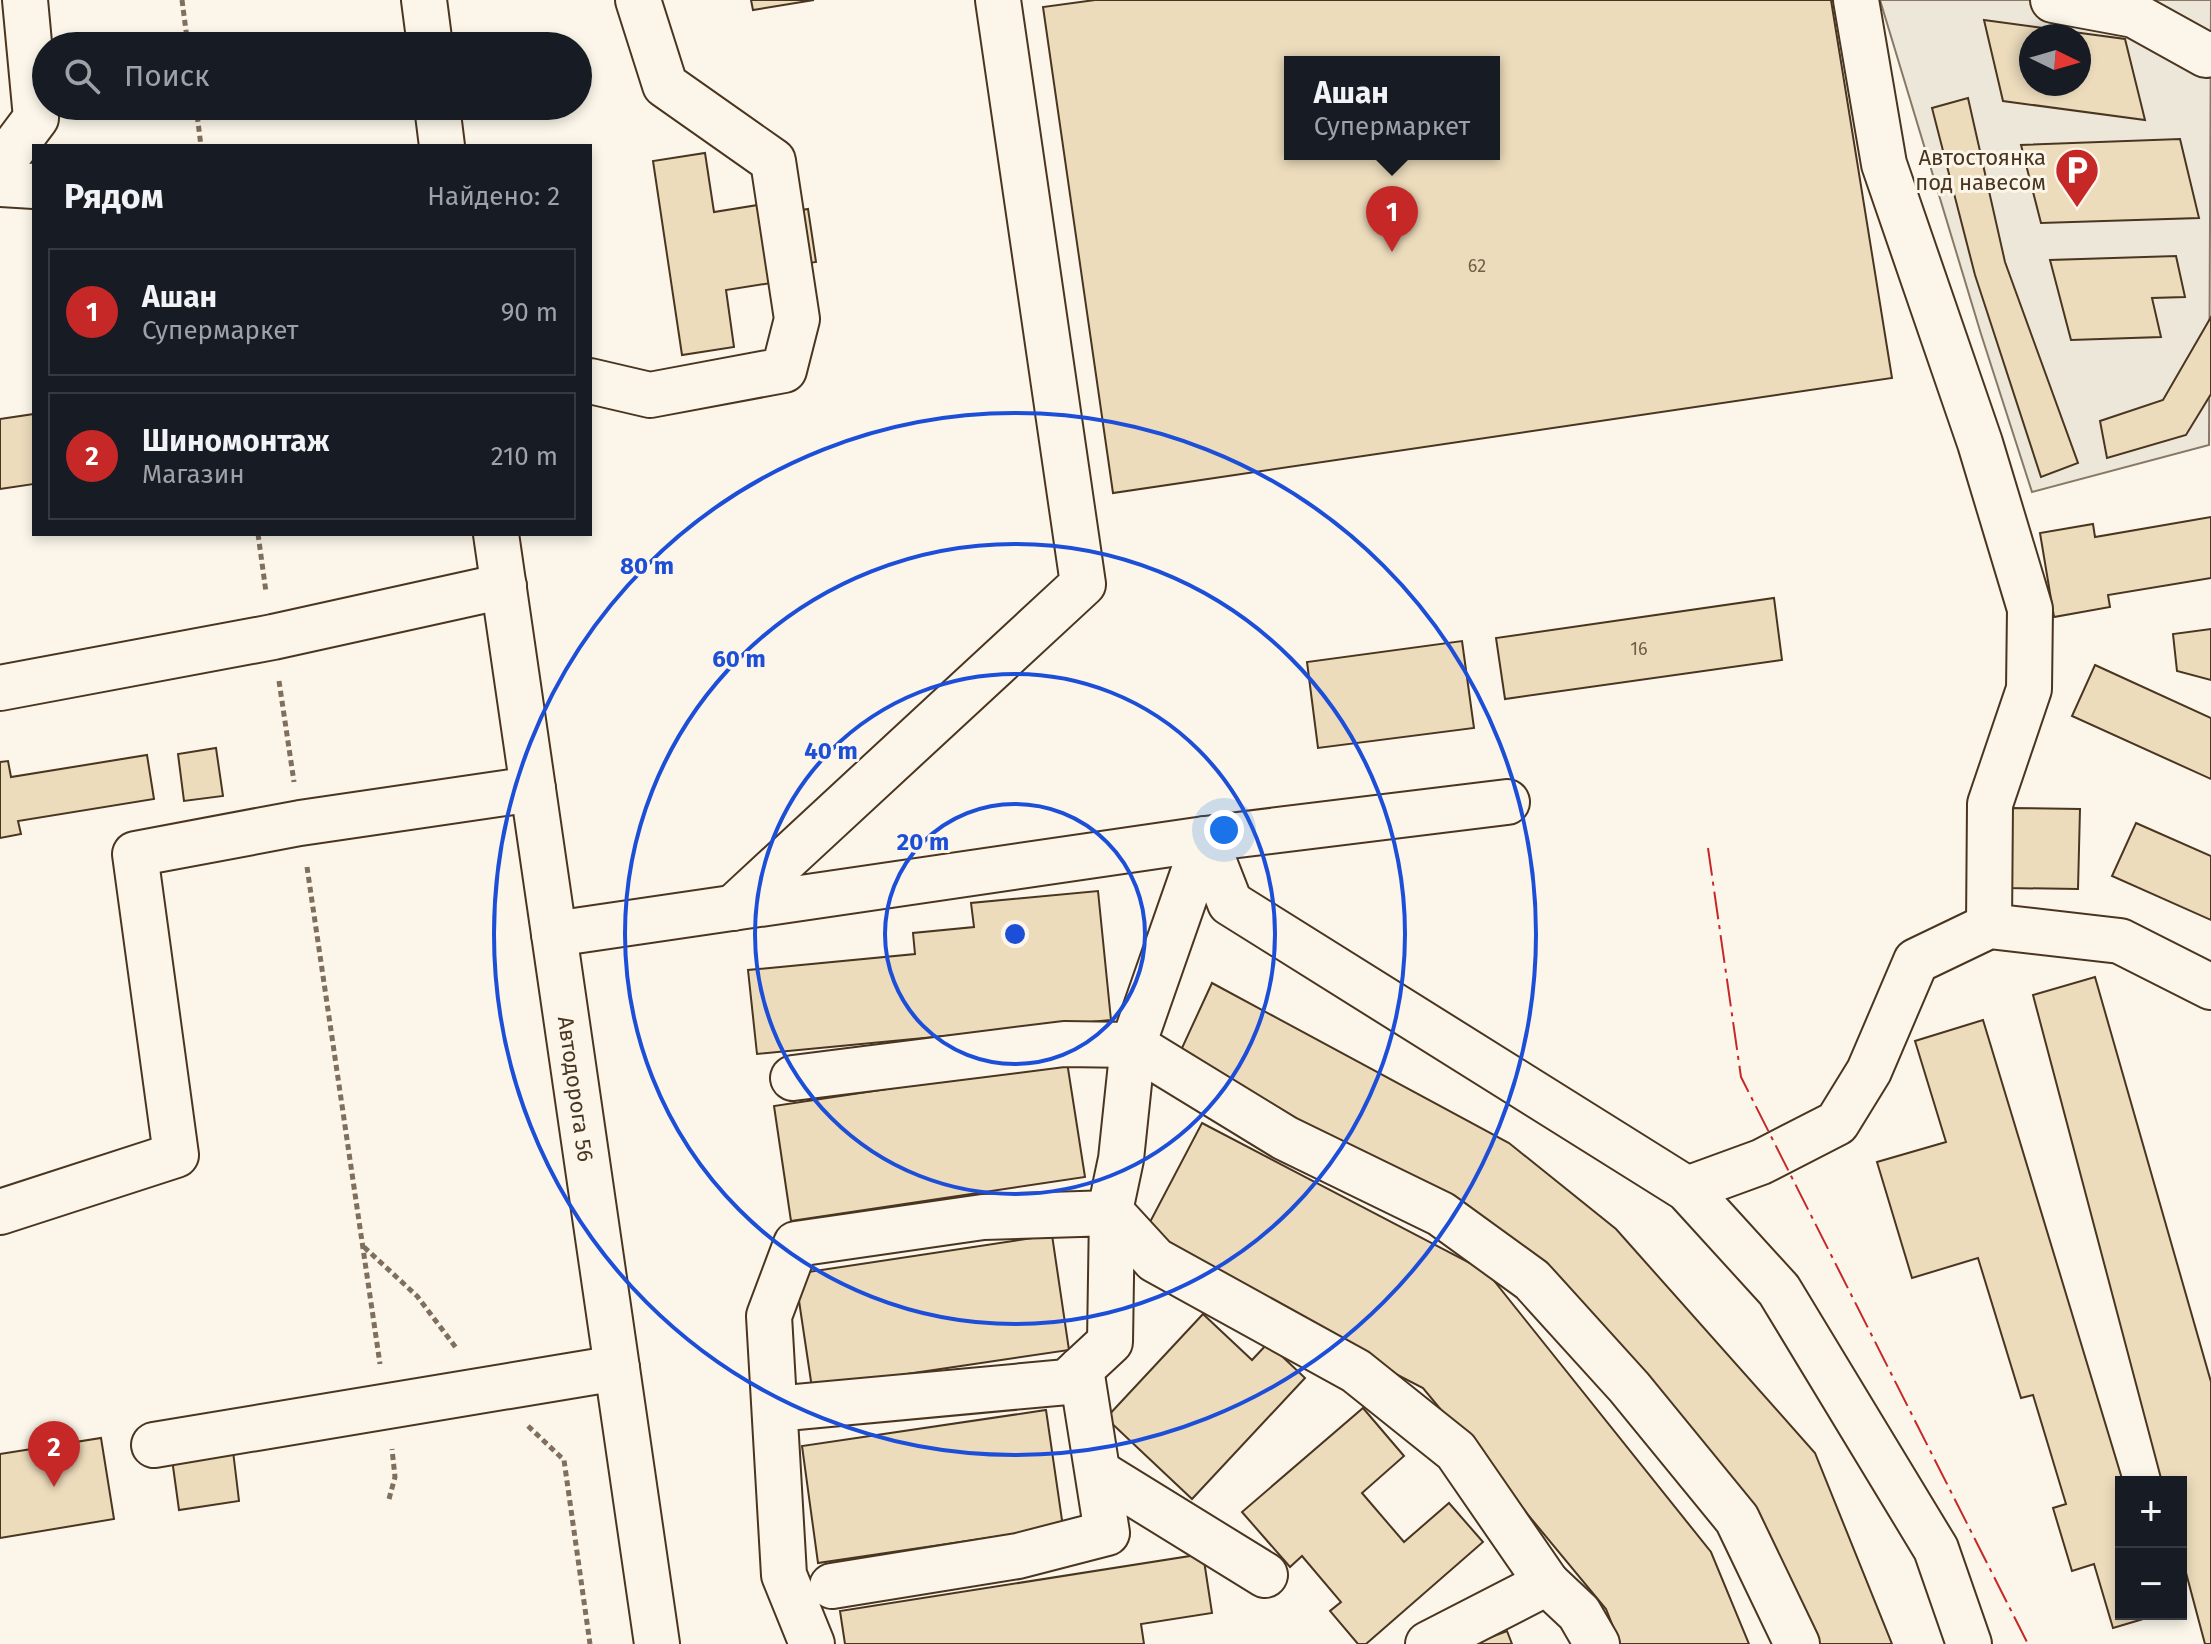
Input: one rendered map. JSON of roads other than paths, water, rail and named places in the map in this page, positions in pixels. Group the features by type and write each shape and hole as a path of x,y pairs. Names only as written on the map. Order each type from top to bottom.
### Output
{"street":[{"path":"25,0 32,75"},
{"path":"424,0 428,32"},
{"path":"592,381 650,395 784,370 797,319 773,161 665,85 638,0"},
{"path":"733,908 1083,584 998,0"},
{"path":"1856,0 1884,164 1980,443 2030,609 2029,689 1990,804 1989,926"},
{"path":"2053,0 2134,15 2206,55 2211,54"},
{"path":"0,166 34,120"},
{"path":"439,120 442,144"},
{"path":"0,184 32,186"},
{"name":"Автодорога 56","path":"496,536 657,1644"},
{"path":"0,688 273,637 504,586"},
{"path":"0,1212 176,1155 135,854 300,823 533,789"},
{"path":"554,934 1205,839 1507,802"},
{"path":"775,1409 1067,1382 1110,1342 1112,1213 1133,1045 1205,839"},
{"path":"1205,839 1230,903 1687,1189 1779,1290 1936,1549 1969,1644"},
{"path":"1687,1189 1761,1162 1837,1123 1869,1071 1916,961 1989,926 2120,941 2211,987"},
{"path":"793,1078 1064,1044 1133,1045 1285,1138 1441,1214 1532,1280 1629,1387 1737,1519 1797,1644"},
{"path":"812,1644 784,1575 769,1316 796,1244 983,1217 1112,1213 1155,1260 1356,1371 1456,1451 1547,1583 1579,1613 1597,1644"},
{"path":"154,1445 617,1368"},
{"path":"832,1586 1018,1556 1107,1533 1081,1369"},
{"path":"1098,1472 1265,1575"},
{"path":"1428,1644 1547,1583"}],"place":[{"name":"Автостоянка под навесом","path":"2077,209"},
{"name":"Ашан","path":"1392,252"},
{"name":"Шиномонтаж","path":"54,1487"}]}
